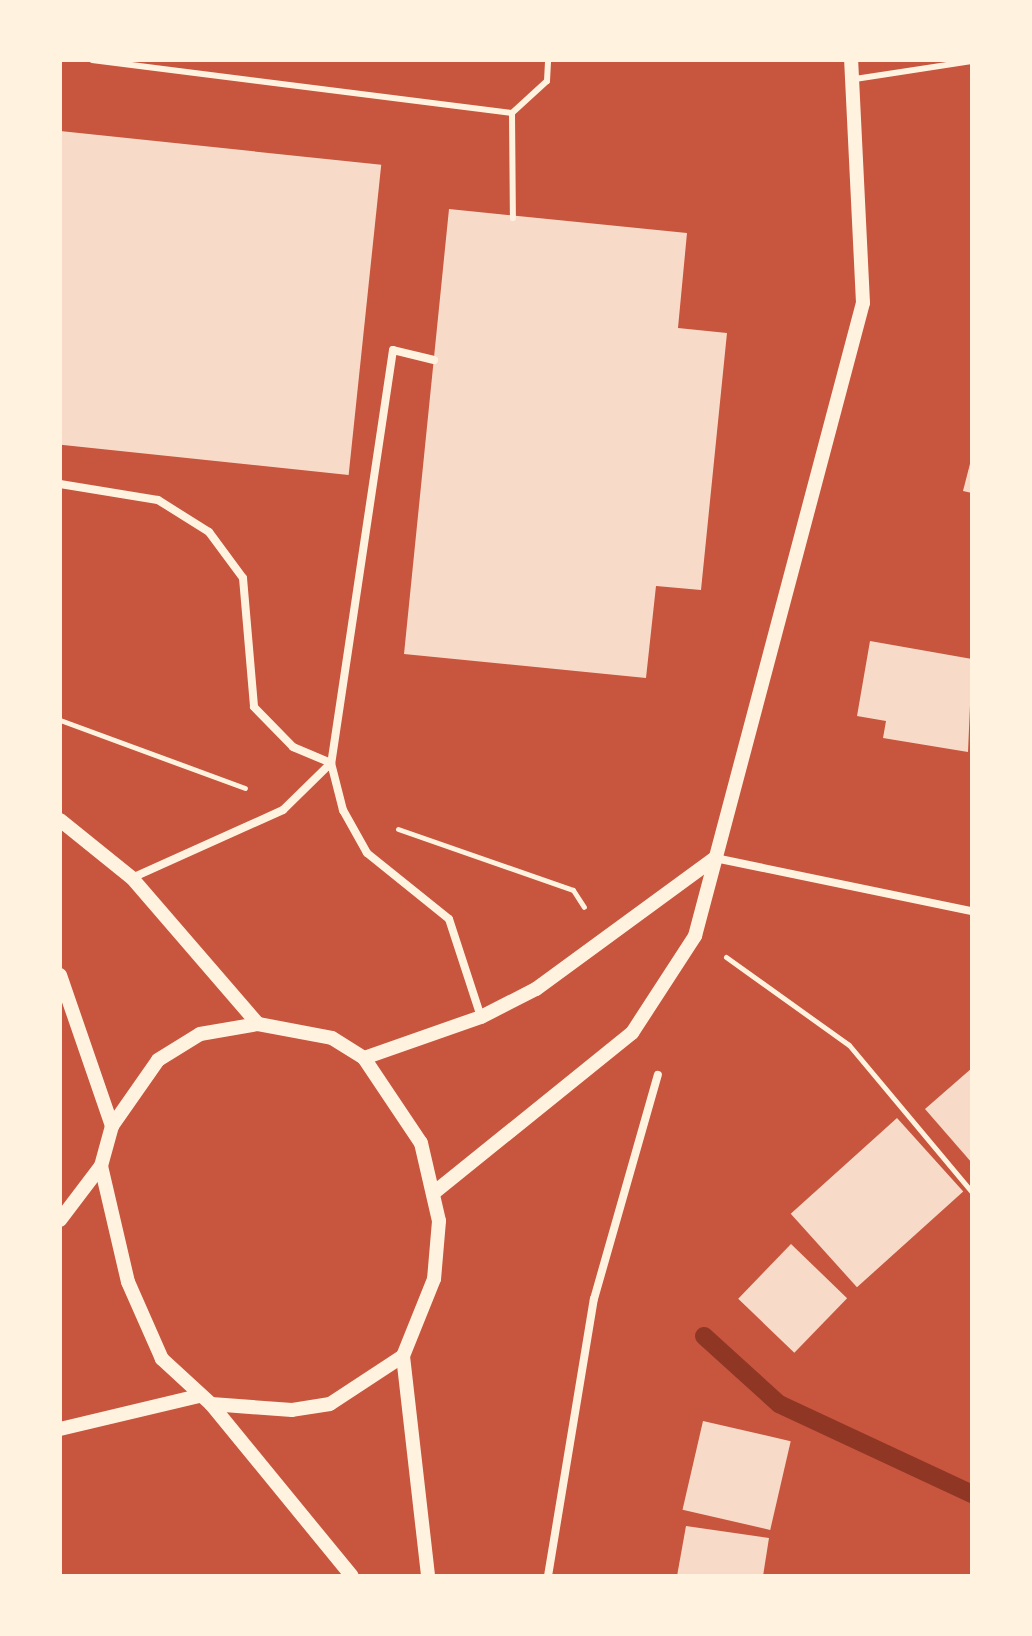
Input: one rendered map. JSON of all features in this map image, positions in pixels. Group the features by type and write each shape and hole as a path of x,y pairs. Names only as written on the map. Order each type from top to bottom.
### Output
{"street":[{"path":"436,1191 632,1033 695,936 863,303 855,79 851,60"},
{"path":"434,360 393,350 331,763 343,810 367,853 449,919 481,1017"},
{"path":"60,484 158,500 209,532 243,578 254,707 293,747 331,763"},
{"path":"132,878 283,810 331,763"},
{"path":"60,820 132,878 258,1024"},
{"path":"364,1058 481,1017 536,989 715,858 972,911"},
{"path":"60,975 112,1126"},
{"path":"60,1220 101,1166 112,1126 158,1060 200,1034 258,1024 332,1038 364,1058 410,1120 436,1191 434,1279 403,1356 428,1576"},
{"path":"548,1576 594,1299 658,1075"},
{"path":"101,1166 141,1318 162,1359 205,1400 352,1576"},
{"path":"60,1429 205,1400 256,1411 330,1404 403,1356"}],"lane":[{"path":"92,60 512,113"},
{"path":"513,218 512,113 547,81 548,60"},
{"path":"855,79 972,61"}],"path":[{"path":"695,936 849,1045 972,1192"}],"building":[{"path":"60,131 381,165 349,475 60,445"},
{"path":"449,209 687,233 678,328 727,333 701,590 656,586 646,678 404,654"},
{"path":"972,456 972,493 963,491"},
{"path":"870,641 972,659 968,752 883,738 886,721 857,716"},
{"path":"972,1068 972,1163 925,1109"},
{"path":"897,1118 963,1192 857,1287 791,1214"},
{"path":"791,1244 847,1298 794,1353 738,1299"},
{"path":"703,1421 791,1441 770,1530 683,1510"},
{"path":"686,1526 769,1538 763,1576 677,1576"}],"waterway":[{"path":"704,1336 779,1404 972,1494"}]}
